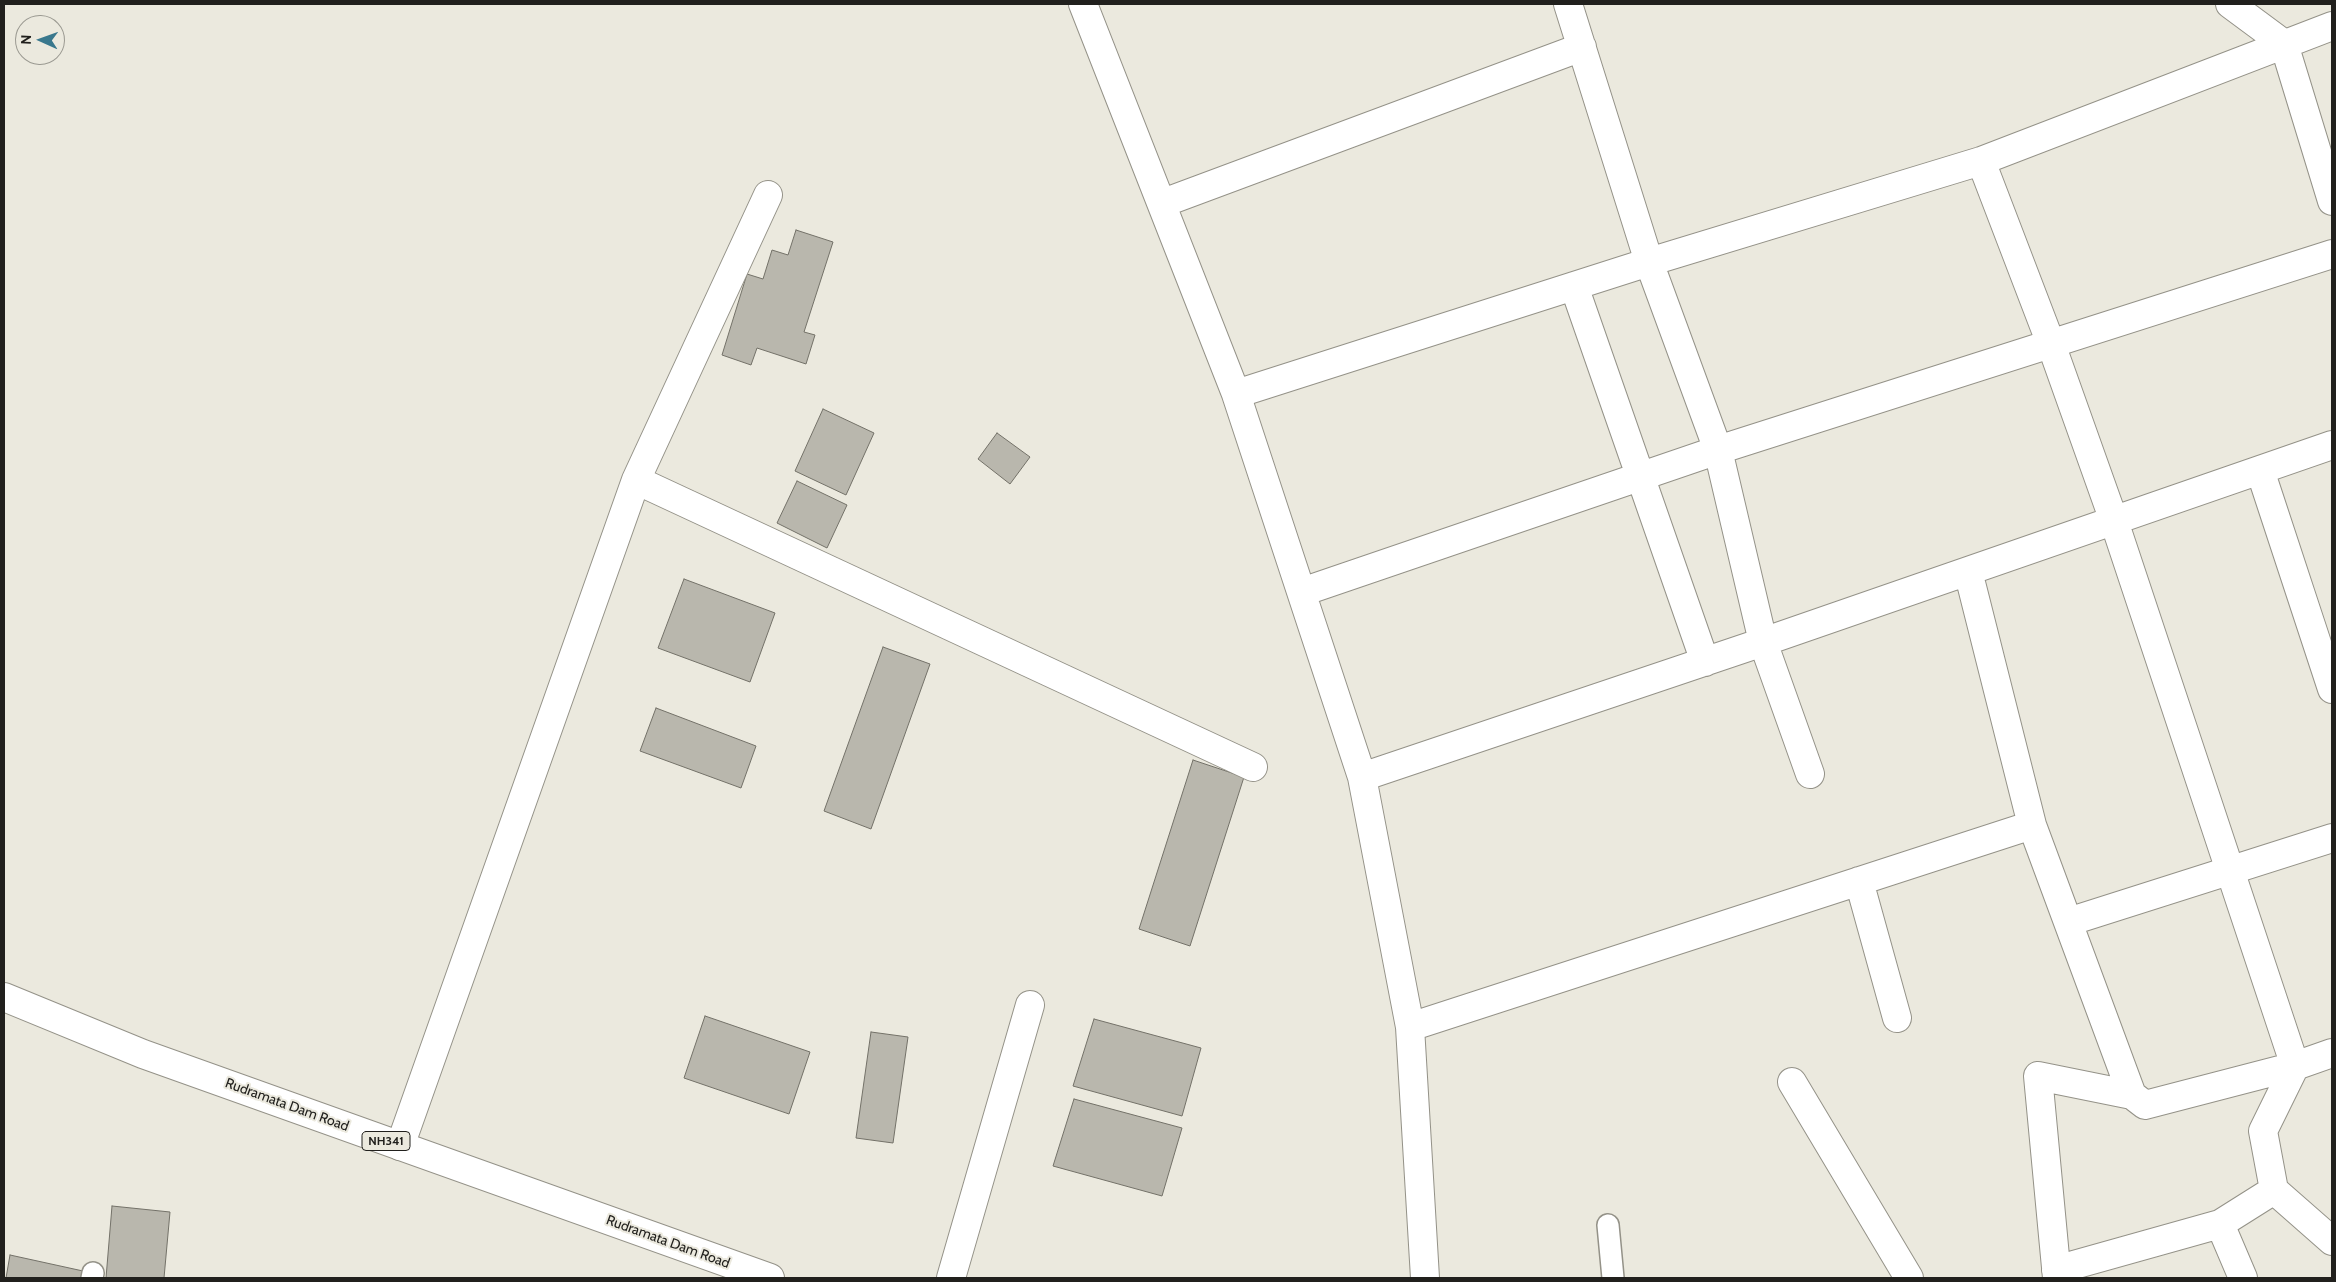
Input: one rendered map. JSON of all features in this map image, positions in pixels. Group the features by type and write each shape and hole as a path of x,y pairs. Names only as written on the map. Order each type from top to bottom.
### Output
{"main road":[{"path":"1083,4 1163,202 1236,394 1362,777 1410,1027 1425,1278"},
{"path":"1568,4 1649,262 1718,450 1763,642 1810,774"},
{"path":"2230,4 2284,44 2332,200"},
{"path":"1236,394 1649,262 1981,161 2332,26"},
{"path":"1163,202 1582,47"},
{"path":"1981,161 2051,344 2114,521 2295,1066 2263,1131 2274,1190 2332,1241"},
{"path":"400,1146 636,480 768,195"},
{"path":"1302,592 1718,450 2332,254"},
{"path":"1574,286 1705,662"},
{"path":"1362,777 1705,662 2332,445"},
{"path":"2260,470 2332,689"},
{"path":"636,480 1253,768"},
{"path":"1968,571 2032,825 2132,1096"},
{"path":"1410,1027 2032,825"},
{"path":"2068,922 2231,872 2332,838"},
{"path":"1859,881 1897,1018"},
{"name":"Rudramata Dam Road","path":"4,997 143,1054 770,1278"},
{"path":"951,1278 1030,1005"},
{"path":"2274,1190 2220,1224 2056,1274 2038,1076 2132,1096 2145,1105 2295,1066 2332,1053"},
{"path":"1792,1082 1909,1278"},
{"path":"2220,1224 2243,1278"}],"lane":[{"path":"1608,1225 1613,1278"}],"building":[{"path":"796,230 833,242 804,332 815,335 806,364 757,348 751,365 722,355 747,274 763,279 772,250 788,255"},
{"path":"823,409 874,433 846,495 795,471"},
{"path":"997,433 1030,457 1010,484 978,459"},
{"path":"797,481 847,505 827,548 777,523"},
{"path":"684,579 775,613 750,682 658,648"},
{"path":"883,647 930,664 871,829 824,811"},
{"path":"656,708 756,746 741,788 640,751"},
{"path":"1193,760 1244,777 1190,946 1139,929"},
{"path":"705,1016 810,1052 789,1114 684,1078"},
{"path":"1094,1019 1201,1048 1182,1116 1073,1086"},
{"path":"871,1032 908,1037 893,1143 856,1138"},
{"path":"1074,1099 1182,1128 1162,1196 1053,1166"},
{"path":"112,1206 170,1212 164,1278 106,1278"},
{"path":"10,1255 83,1271 82,1278 6,1278"}]}
